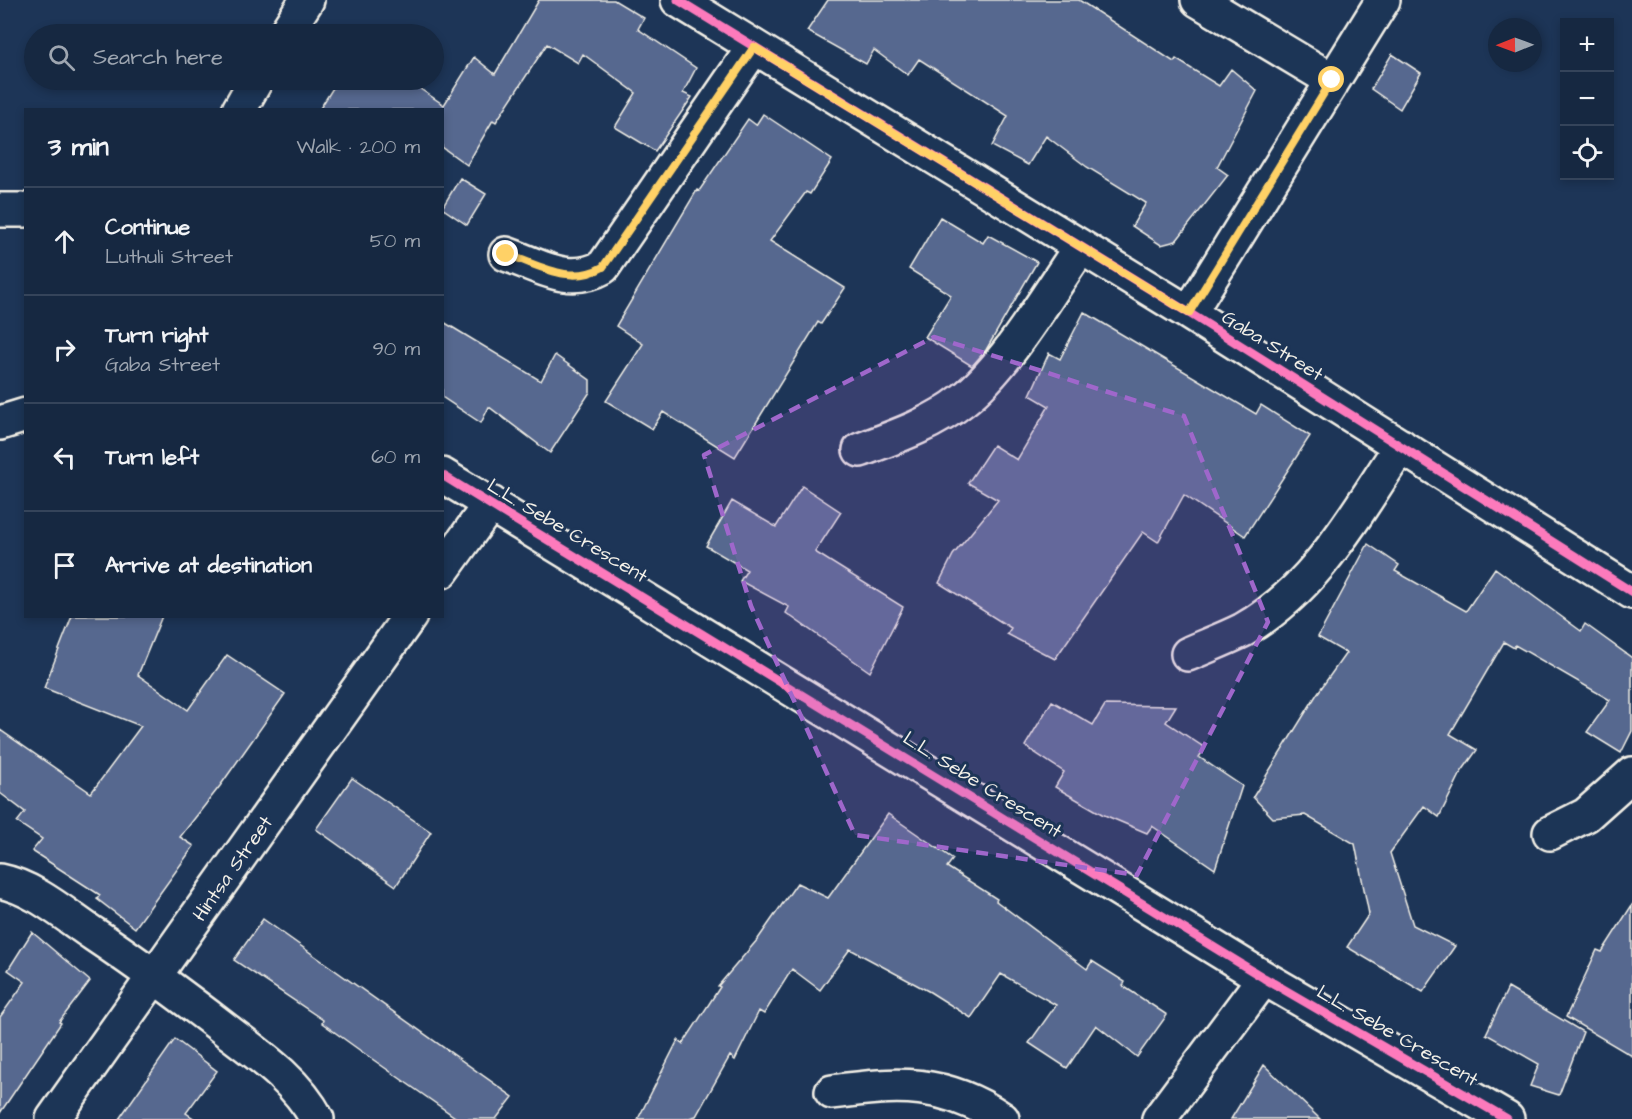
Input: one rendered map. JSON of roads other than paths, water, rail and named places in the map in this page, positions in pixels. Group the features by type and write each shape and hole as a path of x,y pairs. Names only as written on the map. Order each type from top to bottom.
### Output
{"street":[{"path":"291,24 307,0"},
{"name":"Gaba Street","path":"678,0 1189,313 1632,592"},
{"path":"1198,0 1332,80"},
{"path":"1189,313 1383,0"},
{"path":"506,254 570,276 590,274 603,267 754,47"},
{"path":"240,108 250,90"},
{"path":"0,210 24,210"},
{"path":"860,450 926,423 962,401 983,382 1080,248"},
{"path":"0,423 24,416"},
{"path":"1188,654 1244,629 1305,582 1335,544 1401,446"},
{"name":"L.L. Sebe Crescent","path":"444,476 1264,978 1507,1119"},
{"path":"444,568 491,503"},
{"name":"Hintsa Street","path":"53,1119 409,618"},
{"path":"1550,833 1586,815 1632,774"},
{"path":"0,881 11,883 40,899 155,976 270,1064 294,1088 317,1119"},
{"path":"1159,1119 1264,978"},
{"path":"832,1092 875,1086 918,1086 952,1093 981,1105 1002,1119"}]}
